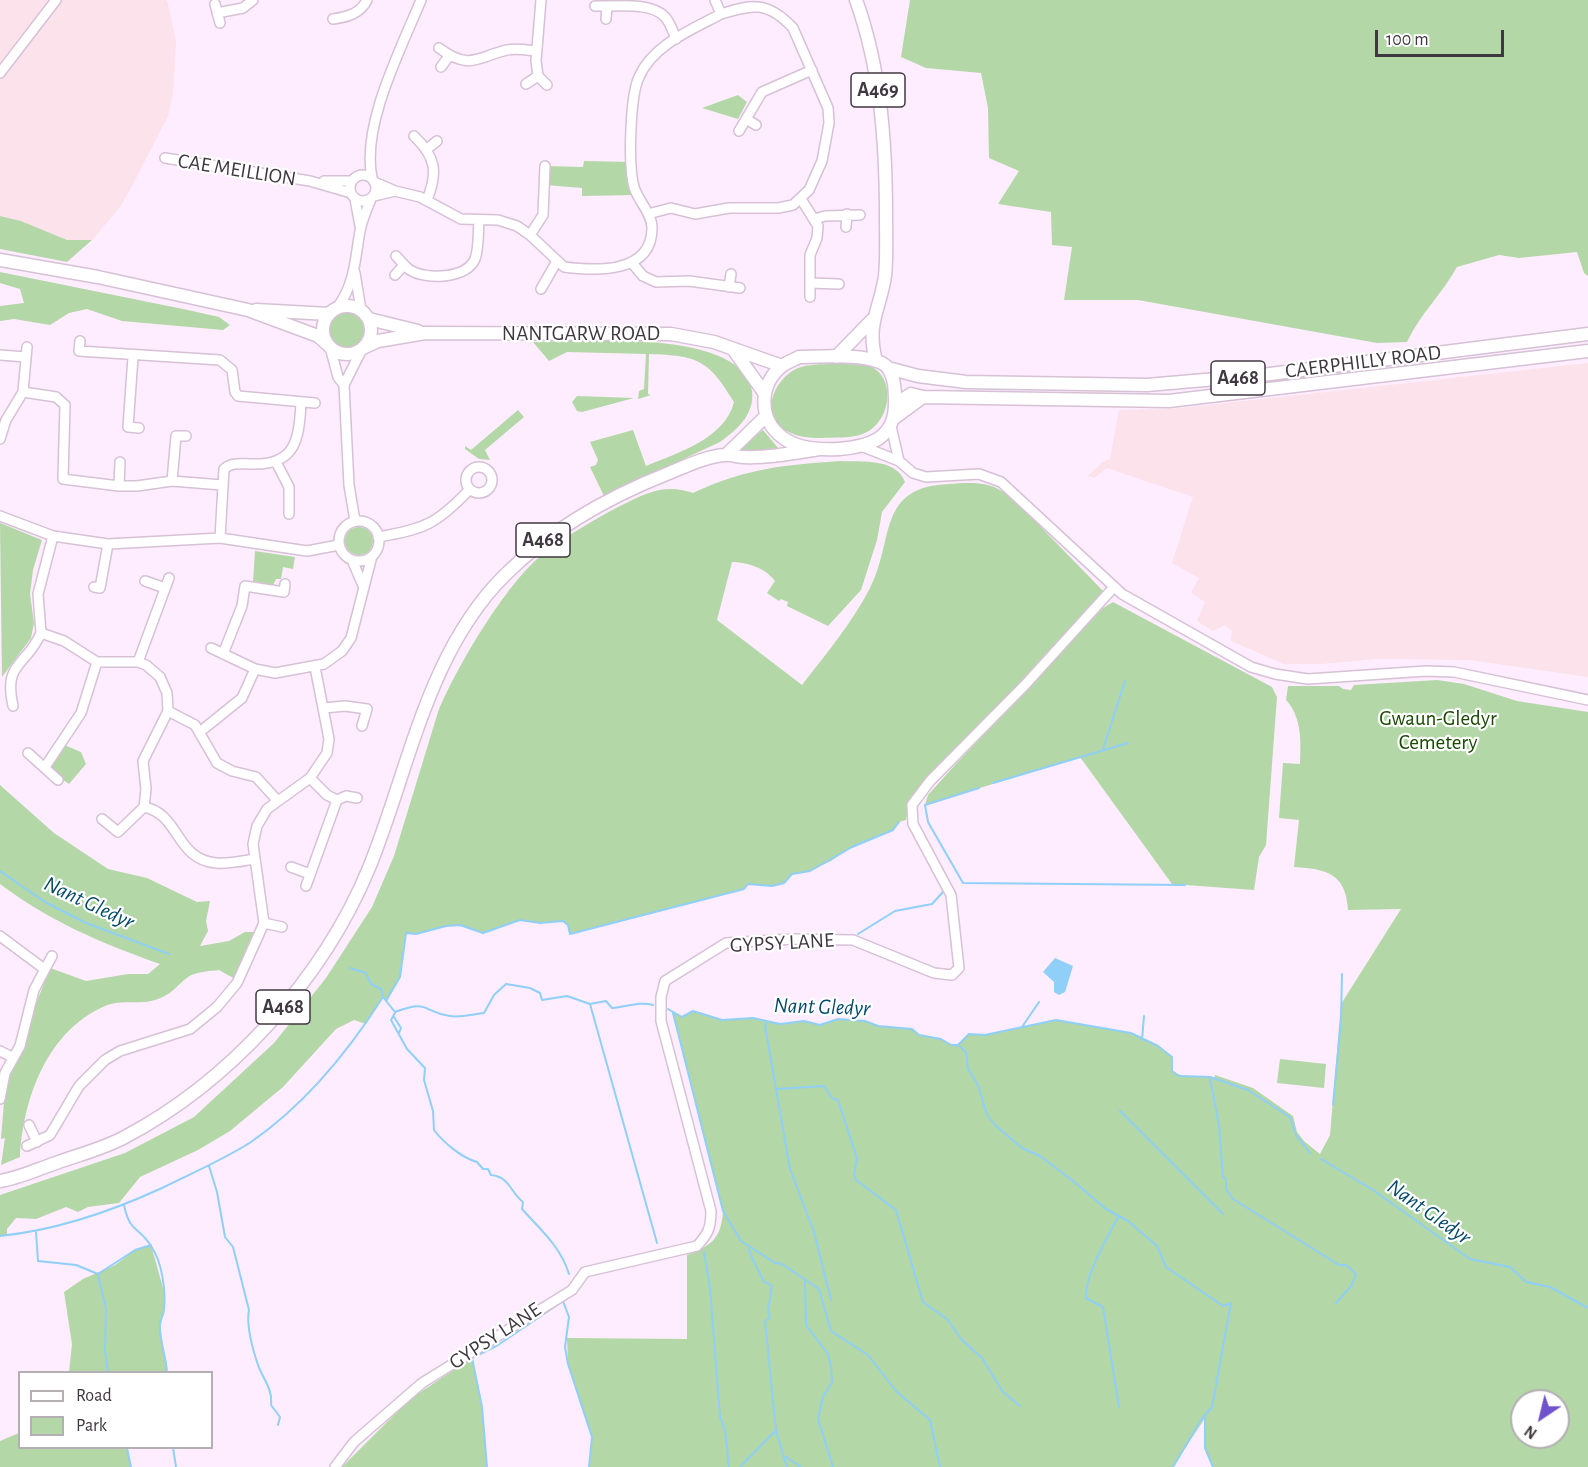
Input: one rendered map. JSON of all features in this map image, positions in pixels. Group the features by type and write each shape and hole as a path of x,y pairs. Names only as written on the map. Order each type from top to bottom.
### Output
{"main road":[{"name":"A469","path":"856,0 877,80 886,183 885,277 872,320 872,342 876,361"},
{"path":"0,260 59,269 248,310 318,336 340,354 348,355 363,349 371,337 365,314 345,306 333,311 248,310"},
{"path":"328,345 323,328 333,311"},
{"name":"NANTGARW ROAD","path":"365,314 425,333"},
{"name":"A469","path":"836,357 872,320"},
{"name":"NANTGARW ROAD","path":"363,349 378,341 425,333 671,334 714,342 734,351 782,366"},
{"name":"CAERPHILLY ROAD","path":"888,368 918,376 966,382 1147,385 1262,375 1588,334"},
{"path":"734,351 765,394"},
{"name":"CAERPHILLY ROAD","path":"895,404 911,394 923,397 1169,401 1588,351"},
{"path":"892,423 895,388 888,368 876,361 836,357 799,357 782,366 770,381 765,394 766,416 782,437 796,445 819,449 861,446 881,437 892,423 923,397"},
{"name":"A468","path":"726,455 766,416"},
{"name":"A468","path":"0,1181 121,1139 173,1108 238,1054 283,1006 332,941 369,869 447,656 478,606 503,576 537,545 576,518 627,490 691,464 726,455 741,458 819,449"}],"street":[{"path":"0,73 56,0"},
{"path":"217,14 243,8 253,0"},
{"path":"333,19 350,16 367,0"},
{"path":"360,228 353,196 355,179 369,153 376,116 421,0"},
{"path":"541,0 536,51 538,76 546,85"},
{"path":"715,0 721,14"},
{"path":"355,179 373,180 395,191 428,200 460,219 498,220 517,226 564,267 617,269 632,263 644,253 652,228 648,214 634,189 632,174 633,98 638,78 649,62 676,39 721,14 763,3 783,17 793,28 828,108 829,123 822,161 810,190 793,205 778,208 729,208 695,214 671,208 648,214"},
{"path":"595,6 649,9 657,12 666,17 676,39"},
{"path":"606,19 607,6"},
{"path":"439,48 449,56 477,61 510,49 536,51"},
{"path":"441,67 449,56"},
{"path":"739,130 762,92 812,70"},
{"path":"525,84 538,76"},
{"path":"746,119 756,125"},
{"path":"414,136 427,149 434,169 428,200"},
{"path":"427,149 438,141"},
{"path":"333,311 347,292 355,270 360,228 376,190 369,153"},
{"name":"CAE MEILLION","path":"165,158 310,181 353,196"},
{"path":"530,235 543,215 545,166"},
{"name":"CAE MEILLION","path":"310,181 355,179"},
{"path":"353,196 362,201 395,191"},
{"path":"801,199 815,219 818,238 810,255 810,297"},
{"path":"815,219 847,214 860,215"},
{"path":"846,227 847,214"},
{"path":"396,256 404,265 419,274 455,276 463,272 476,258 479,221"},
{"path":"541,282 557,261"},
{"path":"632,263 644,276 656,282 689,281 740,288"},
{"path":"395,275 404,265"},
{"path":"355,270 365,314"},
{"path":"729,287 731,274"},
{"path":"810,283 839,284"},
{"path":"80,341 80,351 133,357 220,360 232,370 235,392 238,396 315,403"},
{"path":"328,345 338,377 344,385"},
{"path":"0,439 6,420 23,392 27,346"},
{"path":"355,521 349,485 344,385 363,349"},
{"path":"0,355 26,357"},
{"path":"133,357 128,427 139,428"},
{"path":"23,392 56,398 65,405 63,479 119,486 172,481 222,485"},
{"path":"220,538 222,473 226,466 276,462 290,452 297,439 301,403"},
{"path":"892,423 899,461"},
{"path":"172,481 176,436 186,436"},
{"path":"861,446 899,461 913,473 926,477 979,474 1001,482 1114,587 1242,662 1275,674 1321,679 1408,672 1455,672 1588,700"},
{"path":"119,486 120,462"},
{"path":"276,462 289,487 289,514"},
{"path":"378,537 412,532 427,526 470,489"},
{"path":"0,516 53,536 108,544 220,538 306,551 339,545"},
{"path":"211,648 255,669 275,673 315,668 332,660 347,644 353,632 364,588 372,556 378,545 378,537 372,527 355,521 344,527 339,545 343,553 352,560 364,588"},
{"path":"13,706 9,687 11,678 41,633 38,594 53,536"},
{"path":"94,587 100,588 108,544"},
{"path":"352,560 364,560 372,556"},
{"path":"138,662 167,583 145,581"},
{"path":"223,654 237,621 245,582 284,592 285,584"},
{"name":"GYPSY LANE","path":"334,1467 354,1442 414,1389 553,1299 572,1290 585,1272 697,1246 706,1236 711,1228 711,1211 661,1021 661,997 666,981 726,943 793,939 853,940 934,973 952,975 959,968 951,895 913,824 912,805 930,781 1025,685 1114,587"},
{"path":"41,633 64,640 97,662 138,662 146,665 160,677 167,693 168,711 143,761 146,789 144,807 118,832"},
{"path":"45,767 81,713 97,662"},
{"path":"27,1146 37,1142 55,1128 79,1086 105,1060 120,1051 190,1029 217,1007 237,983 264,923 254,859 253,844 257,826 261,816 277,800 310,778 324,761 329,746 315,668"},
{"path":"201,731 242,698 255,669"},
{"path":"362,726 370,699"},
{"path":"324,708 345,706 367,709"},
{"path":"168,711 190,721 201,731 217,763 232,771 256,777 277,800"},
{"path":"28,753 58,780"},
{"path":"310,778 327,795 337,800"},
{"path":"306,886 337,800 346,796 357,798"},
{"path":"144,807 165,818 186,849 201,859 217,863 254,859"},
{"path":"102,819 126,841"},
{"path":"291,867 310,874"},
{"path":"264,923 282,927"},
{"path":"0,936 43,968"},
{"path":"0,1099 5,1073 22,1038 25,1019 43,968 52,956"},
{"path":"0,1051 12,1057"},
{"path":"29,1125 37,1142"}],"shaded area":[{"path":"0,0 166,0 168,4 176,42 173,94 168,116 120,207 92,240 67,240 21,221 0,216"},
{"path":"1588,363 1588,677 1470,660 1377,659 1321,664 1284,664 1231,641 1232,631 1225,625 1213,631 1197,621 1205,602 1191,593 1199,578 1172,563 1193,497 1107,468 1094,478 1088,476 1101,463 1110,459 1119,410 1172,409"}],"green space":[{"path":"910,0 1588,0 1588,276 1584,273 1577,252 1519,258 1499,255 1457,267 1418,322 1407,342 1377,343 1138,300 1064,300 1072,247 1052,245 1051,212 998,204 1019,171 989,158 988,108 981,73 926,68 901,57"},
{"path":"738,95 747,102 738,119 702,108"},
{"path":"584,161 632,162 637,195 582,196 582,188 545,185 545,166 583,167"},
{"path":"0,216 21,221 67,240 92,240 67,262 0,249"},
{"path":"0,272 219,317 230,325 223,330 122,321 87,309 69,313 50,325 14,319 0,321 0,306 24,303 20,289 0,283"},
{"path":"347,311 360,317 366,330 360,343 347,349 334,343 328,330 334,317"},
{"path":"620,340 656,342 691,348 720,357 742,371 752,391 751,407 744,421 720,442 604,496 590,467 596,465 598,460 590,442 633,430 646,466 685,450 710,435 729,415 734,402 709,368 691,359 649,354 648,394 651,395 638,399 639,391 644,389 646,354 567,352 549,361 533,342"},
{"path":"862,364 873,368 881,375 886,385 888,395 886,407 875,427 860,435 849,437 809,438 789,432 775,421 771,403 782,380 791,372 813,365"},
{"path":"577,396 634,398 582,412 577,411 572,402"},
{"path":"518,410 524,417 485,450 490,460 479,459 465,449 465,446 471,450"},
{"path":"763,430 779,449 740,452 739,450"},
{"path":"841,461 886,465 901,474 905,482 882,512 877,540 861,590 828,626 787,606 788,602 781,599 779,601 767,593 775,581 761,569 732,562 717,620 802,685 863,601 878,570 892,519 899,506 909,495 926,487 974,483 993,486 1014,500 1103,591 923,783 909,801 906,820 899,822 893,830 852,847 810,871 792,874 784,883 772,886 748,884 744,889 570,934 568,925 563,921 540,923 520,920 483,933 460,925 446,926 416,934 406,933 400,977 386,1001 382,997 366,1024 354,1020 336,1029 283,1087 230,1131 198,1150 140,1177 119,1203 88,1207 78,1212 66,1207 36,1219 16,1218 7,1229 7,1235 0,1236 0,1195 125,1153 194,1117 274,1043 326,978 372,907 394,856 438,712 446,694 469,650 498,605 529,567 543,554 591,522 620,506 656,491 673,489 693,493 731,478 766,469"},
{"path":"0,523 42,540 33,570 30,594 34,623 31,638 2,677"},
{"path":"359,527 369,531 373,541 369,551 359,555 349,551 345,541 349,531"},
{"path":"255,551 295,557 293,569 283,567 281,579 276,579 273,585 253,581"},
{"path":"1113,602 1272,687 1277,697 1266,845 1259,857 1254,890 1172,884 1080,757 925,805 928,795 954,766 1103,608"},
{"name":"Gwaun-Gledyr Cemetery","path":"1437,680 1464,684 1517,701 1588,712 1588,1467 1213,1467 1205,1448 1205,1418 1173,1467 589,1467 592,1437 568,1364 567,1338 687,1339 687,1255 714,1240 722,1221 723,1211 673,1011 682,1017 693,1011 722,1020 753,1018 780,1024 804,1021 821,1025 838,1019 865,1021 878,1026 912,1029 919,1035 941,1039 951,1045 958,1045 969,1034 985,1035 1056,1020 1131,1033 1158,1046 1172,1057 1172,1071 1176,1073 1214,1079 1215,1075 1253,1088 1293,1116 1297,1132 1320,1154 1330,1135 1341,1004 1401,909 1348,910 1343,888 1332,875 1316,869 1294,867 1299,820 1279,818 1283,763 1300,764 1298,722 1286,700 1288,686 1339,686 1351,690 1354,685"},
{"path":"62,744 81,752 86,764 69,784 45,767"},
{"path":"0,785 54,833 108,869 147,878 197,902 210,901 206,921 208,931 200,946 229,941 245,932 255,932 235,979 219,970 195,974 161,998 105,1006 85,1017 68,1032 53,1049 33,1090 26,1112 20,1157 1,1165 5,1138 1,1139 4,1102 12,1069 25,1049 32,1014 50,968 86,981 128,974 148,974 160,964 57,920 0,884"},
{"path":"1280,1059 1326,1064 1324,1088 1277,1083"},
{"path":"151,1245 165,1295 164,1312 159,1325 167,1371 69,1371 72,1344 64,1292 83,1279 115,1265 135,1250"},
{"path":"472,1358 482,1407 487,1467 342,1467 410,1399"},
{"path":"18,1433 18,1449 127,1449 131,1467 0,1467 0,1441"}],"water":[{"path":"1055,958 1073,966 1065,992 1059,995 1054,992 1054,982 1043,972"}],"waterway":[{"path":"1103,749 1125,681"},
{"path":"993,783 1128,743"},
{"path":"979,788 925,805 928,822 963,883 1185,885"},
{"path":"386,1001 400,977 406,933 416,934 446,926 460,925 483,933 520,920 540,923 563,921 568,925 570,934 744,889 748,884 772,886 784,883 792,874 810,871 852,847 893,830 899,822"},
{"name":"Nant Gledyr","path":"0,871 45,902 86,923 169,954"},
{"path":"858,934 895,911 932,904 943,892"},
{"name":"Nant Gledyr","path":"350,968 366,973 371,984 381,989 383,997 395,1012 420,1006 454,1016 484,1013 494,995 506,984 530,988 540,993 542,1000 567,996 590,1004 606,1001 612,1008 638,1004 653,1005"},
{"path":"1333,1105 1341,1019 1342,974"},
{"path":"0,1236 63,1225 123,1205 230,1155 251,1142 308,1094 355,1038 383,997"},
{"path":"1022,1027 1039,1002"},
{"path":"590,1004 657,1243"},
{"name":"Nant Gledyr","path":"668,1009 682,1017 693,1011 722,1020 753,1018 780,1024 804,1021 820,1025 838,1019 865,1021 878,1026 912,1029 919,1035 941,1039 951,1045 958,1045 969,1034 985,1035 1056,1020 1131,1033 1158,1046 1172,1057 1172,1071 1179,1076 1210,1077 1248,1090 1290,1117 1296,1135 1311,1154"},
{"path":"395,1013 391,1020 407,1049 425,1068 424,1080 433,1111 434,1130 465,1157 477,1162 483,1169 488,1169 491,1175 506,1182 523,1202 522,1209 561,1255 569,1274"},
{"path":"673,1013 723,1211 741,1241 775,1263 782,1264 819,1289 831,1331 868,1355 896,1391 930,1420 940,1467"},
{"path":"1142,1040 1144,1016"},
{"path":"394,1017 401,1028 399,1033"},
{"path":"767,1022 765,1026 790,1169 814,1232 831,1300"},
{"path":"958,1045 966,1052 968,1069 978,1085 987,1115 995,1125 1022,1148 1040,1156 1106,1209 1128,1221 1157,1246 1166,1267 1223,1306 1231,1303 1212,1407 1201,1420 1173,1467"},
{"path":"1210,1078 1219,1126 1226,1189 1233,1199 1339,1265 1346,1265 1356,1274 1352,1285 1336,1303"},
{"path":"777,1089 824,1086 832,1098 838,1100 857,1158 854,1174 856,1180 896,1210 923,1302 947,1319 962,1340 982,1358 1003,1392 1020,1406"},
{"path":"1120,1111 1223,1214"},
{"name":"Nant Gledyr","path":"1321,1159 1373,1190 1470,1259 1510,1267 1526,1282 1550,1287 1588,1308"},
{"path":"209,1166 217,1192 225,1237 233,1247 249,1310 249,1330 254,1352 269,1389 271,1405 280,1417 278,1425"},
{"path":"124,1205 129,1221 151,1246 160,1268 164,1285 164,1311 160,1333 167,1371"},
{"path":"1118,1217 1093,1268 1086,1289 1086,1298 1103,1307 1119,1407"},
{"path":"36,1232 38,1261 76,1265 98,1274 135,1250 151,1245"},
{"path":"749,1249 763,1281 772,1286 768,1310 770,1318 765,1321 776,1431 787,1467"},
{"path":"704,1252 710,1288 720,1417 725,1430 729,1467"},
{"path":"98,1275 106,1308 105,1350 108,1371"},
{"path":"805,1281 806,1325 828,1354 831,1367 832,1382 823,1397 818,1419 833,1467"},
{"path":"487,1467 482,1407 472,1358 498,1345 563,1301 569,1317 565,1347 568,1364 592,1437 589,1467"},
{"path":"1205,1418 1205,1448 1213,1467"},
{"path":"740,1467 775,1431"},
{"path":"127,1449 131,1467"},
{"path":"173,1449 176,1467"},
{"path":"786,1457 801,1467"}]}
